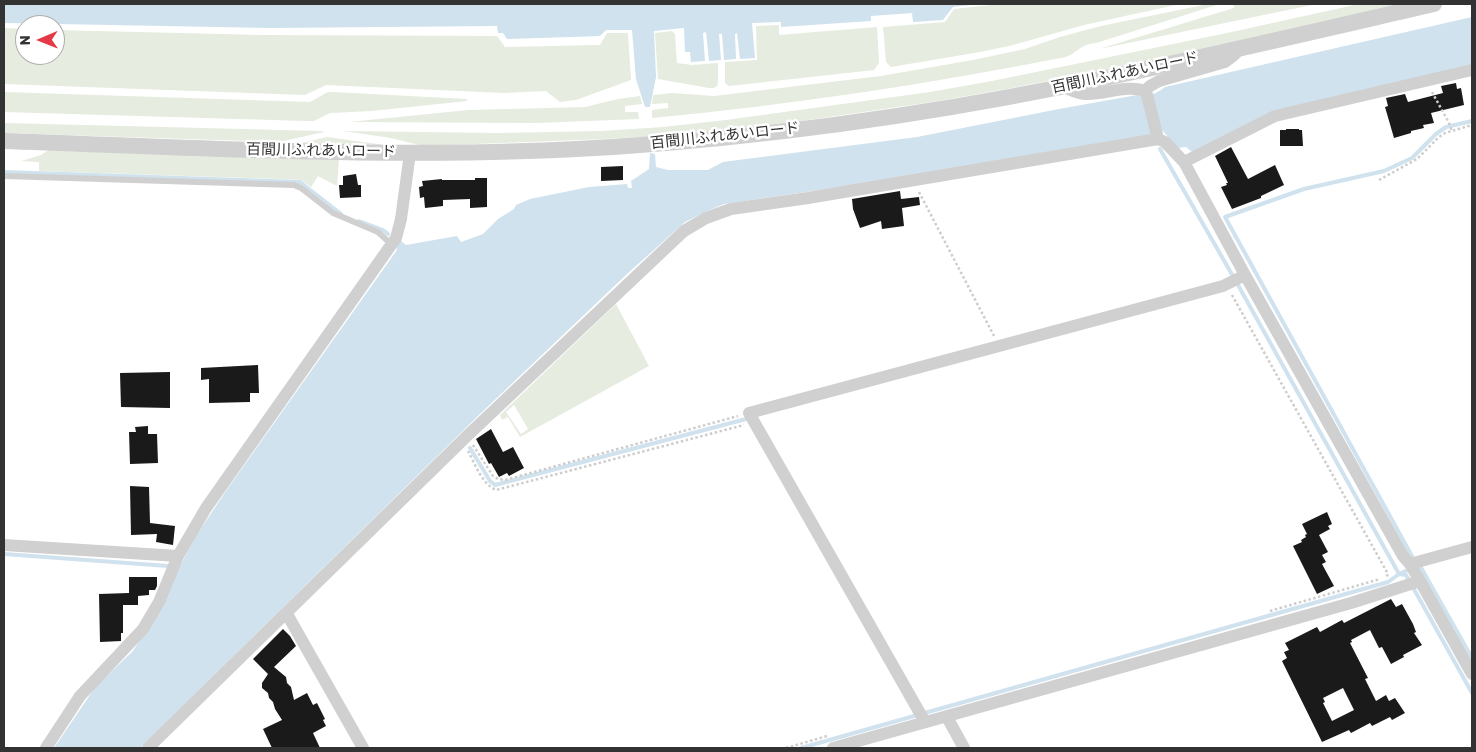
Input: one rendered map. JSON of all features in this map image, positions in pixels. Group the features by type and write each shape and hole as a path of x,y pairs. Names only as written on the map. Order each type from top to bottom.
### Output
{"street":[{"name":"百間川ふれあいロード","path":"4,140 328,152 410,153 612,147 720,138 826,126 1064,87 1434,4"},
{"path":"1240,48 1225,62 1159,81 1150,86 1146,93 1158,137 1184,162 1243,277 1403,556 1412,575 1472,674"},
{"path":"1184,162 1275,116 1472,70"},
{"path":"1064,87 1080,94 1088,95 1134,89 1146,93"},
{"path":"148,748 465,439 684,231 706,218 731,209 1158,137"},
{"path":"46,748 80,696 143,629 159,602 178,556 206,508 396,238 401,219 410,153"},
{"path":"922,717 752,418 999,346 1223,286 1228,290 1243,277"},
{"path":"4,545 178,556"},
{"path":"833,748 922,717 947,717 1332,609 1472,547"},
{"path":"287,614 363,748"},
{"path":"947,717 964,748"}],"lane":[{"path":"4,176 294,185 302,188 333,214 378,232 391,244"}],"path":[{"path":"1426,80 1450,123 1451,130"},
{"path":"1379,180 1417,159 1439,137 1451,130 1472,125"},
{"path":"916,179 919,193 999,346"},
{"path":"1228,290 1233,295 1388,574 1387,578 1264,614"},
{"path":"465,439 493,476 505,480 752,418"},
{"path":"465,439 484,480 490,487 496,490 752,418"}],"shaded area":[{"path":"1001,4 1180,4 1084,25 1013,45 980,52 891,67 886,62 883,27 945,22 954,9"},
{"path":"1208,4 1220,4 1086,45 1066,57 860,93 652,118 652,110 668,108 668,103 652,104 653,95 672,93 714,96 881,76 1025,49 1101,26"},
{"path":"1234,4 1317,4 1099,49 1234,8"},
{"path":"1359,4 1406,4 1215,47 1012,88 932,102 774,125 661,136 423,146 391,138 343,131 497,133 601,131 726,120 930,92 992,81"},
{"path":"779,25 779,35 877,27 879,63 874,70 729,86 725,83 725,62 757,60 756,26"},
{"path":"4,28 15,29 15,65 65,65 65,30 262,35 497,36 505,47 600,45 607,33 628,33 631,80 576,100 560,102 546,91 504,93 326,85 305,95 4,84"},
{"path":"672,31 675,34 677,63 692,65 718,63 717,86 709,88 658,79 655,33"},
{"path":"4,92 310,102 328,92 333,92 467,99 467,101 372,111 330,113 314,121 306,121 4,112"},
{"path":"640,96 642,104 625,106 625,112 638,112 639,119 536,123 349,122 469,110 585,107"},
{"path":"4,123 324,132 279,142 4,133"},
{"path":"327,137 392,146 297,144"},
{"path":"50,149 339,159 337,186 318,176 311,187 301,180 39,171 39,162 21,161 41,155"},
{"path":"616,304 649,366 520,437 508,417 502,420 500,415","holes":["514,405 528,429 521,434 506,412"]}],"water":[{"path":"4,4 979,4 953,7 943,20 913,22 912,13 871,16 871,21 781,27 781,22 752,23 755,58 740,59 737,33 735,34 736,59 724,60 722,34 719,34 721,60 709,61 706,32 703,33 705,61 691,62 690,52 685,52 684,28 654,31 656,77 650,107 645,107 636,79 632,30 606,30 600,36 507,39 503,33 498,33 497,26 270,28 65,24 65,15 15,15 15,23 4,23"},
{"path":"1472,17 1472,66 1275,112 1193,153 1186,147 1177,148 1163,131 1145,137 915,176 724,204 685,222 627,274 480,414 140,748 54,748 96,686 132,652 152,623 196,536 397,250 396,246 401,241 406,245 457,236 461,242 483,234 498,219 514,209 516,205 530,199 589,187 627,184 628,188 632,188 631,181 649,169 650,153 655,154 656,167 668,170 708,170 723,162 917,137 1059,109 1137,95 1149,95 1165,87"}],"building":[{"path":"1456,83 1457,89 1461,88 1464,105 1431,113 1434,123 1423,125 1424,128 1394,138 1385,107 1388,106 1386,98 1405,94 1408,102 1443,93 1441,86"},
{"path":"1280,130 1302,130 1303,146 1280,146"},
{"path":"1231,147 1248,179 1275,165 1284,185 1261,196 1261,198 1232,209 1221,187 1228,183 1215,156"},
{"path":"623,166 623,180 601,181 601,167"},
{"path":"356,174 358,185 361,185 361,197 340,198 339,185 343,185 343,176"},
{"path":"475,178 487,178 487,207 470,208 470,199 443,200 443,206 425,208 424,197 420,198 419,187 423,186 422,181 442,179 475,180"},
{"path":"900,191 901,199 919,197 920,205 902,208 904,226 882,229 881,221 860,228 853,209 852,199"},
{"path":"258,365 259,393 250,393 250,402 209,403 209,379 201,380 201,368"},
{"path":"170,372 170,408 121,407 120,373"},
{"path":"148,426 148,434 157,434 158,463 130,464 129,432 136,432 135,427"},
{"path":"491,429 503,452 513,447 524,468 509,476 507,473 499,477 491,463 489,464 476,439"},
{"path":"130,486 149,487 150,523 175,526 173,545 156,542 157,534 131,535"},
{"path":"1327,512 1332,524 1328,526 1330,529 1319,535 1328,552 1322,555 1326,562 1322,564 1334,586 1317,594 1293,546 1302,542 1301,540 1306,537 1305,535 1307,534 1302,524"},
{"path":"129,577 157,577 157,586 155,590 149,590 149,595 138,596 138,605 123,605 123,633 121,633 121,641 100,642 99,594 129,593"},
{"path":"1391,599 1396,607 1402,604 1413,624 1416,632 1414,633 1422,645 1391,664 1382,647 1379,648 1370,630 1351,640 1352,642 1350,643 1368,678 1365,679 1376,701 1386,695 1389,701 1395,698 1405,713 1392,720 1390,717 1372,726 1370,723 1351,733 1349,730 1322,742 1282,661 1287,658 1284,652 1289,650 1285,643 1317,627 1320,632 1342,620 1344,623","holes":["1343,688 1354,710 1332,721 1323,703 1325,702 1323,698"]},
{"path":"283,629 296,646 274,667 286,677 294,700 307,693 313,705 317,703 325,719 323,720 326,726 313,733 320,748 272,748 263,729 282,720 268,693 262,688 262,683 268,674 253,659"}],"waterway":[{"path":"1413,558 1225,217 1304,189 1384,171 1412,158 1436,134 1446,127 1472,121"},
{"path":"1160,149 1399,574 1406,575 1472,693"},
{"path":"4,172 300,182 341,214"},
{"path":"359,221 383,230 388,234"},
{"path":"470,448 490,481 495,485 750,418"},
{"path":"4,554 168,566"},
{"path":"1419,564 1472,658"},
{"path":"801,748 1388,582 1410,569"}]}
